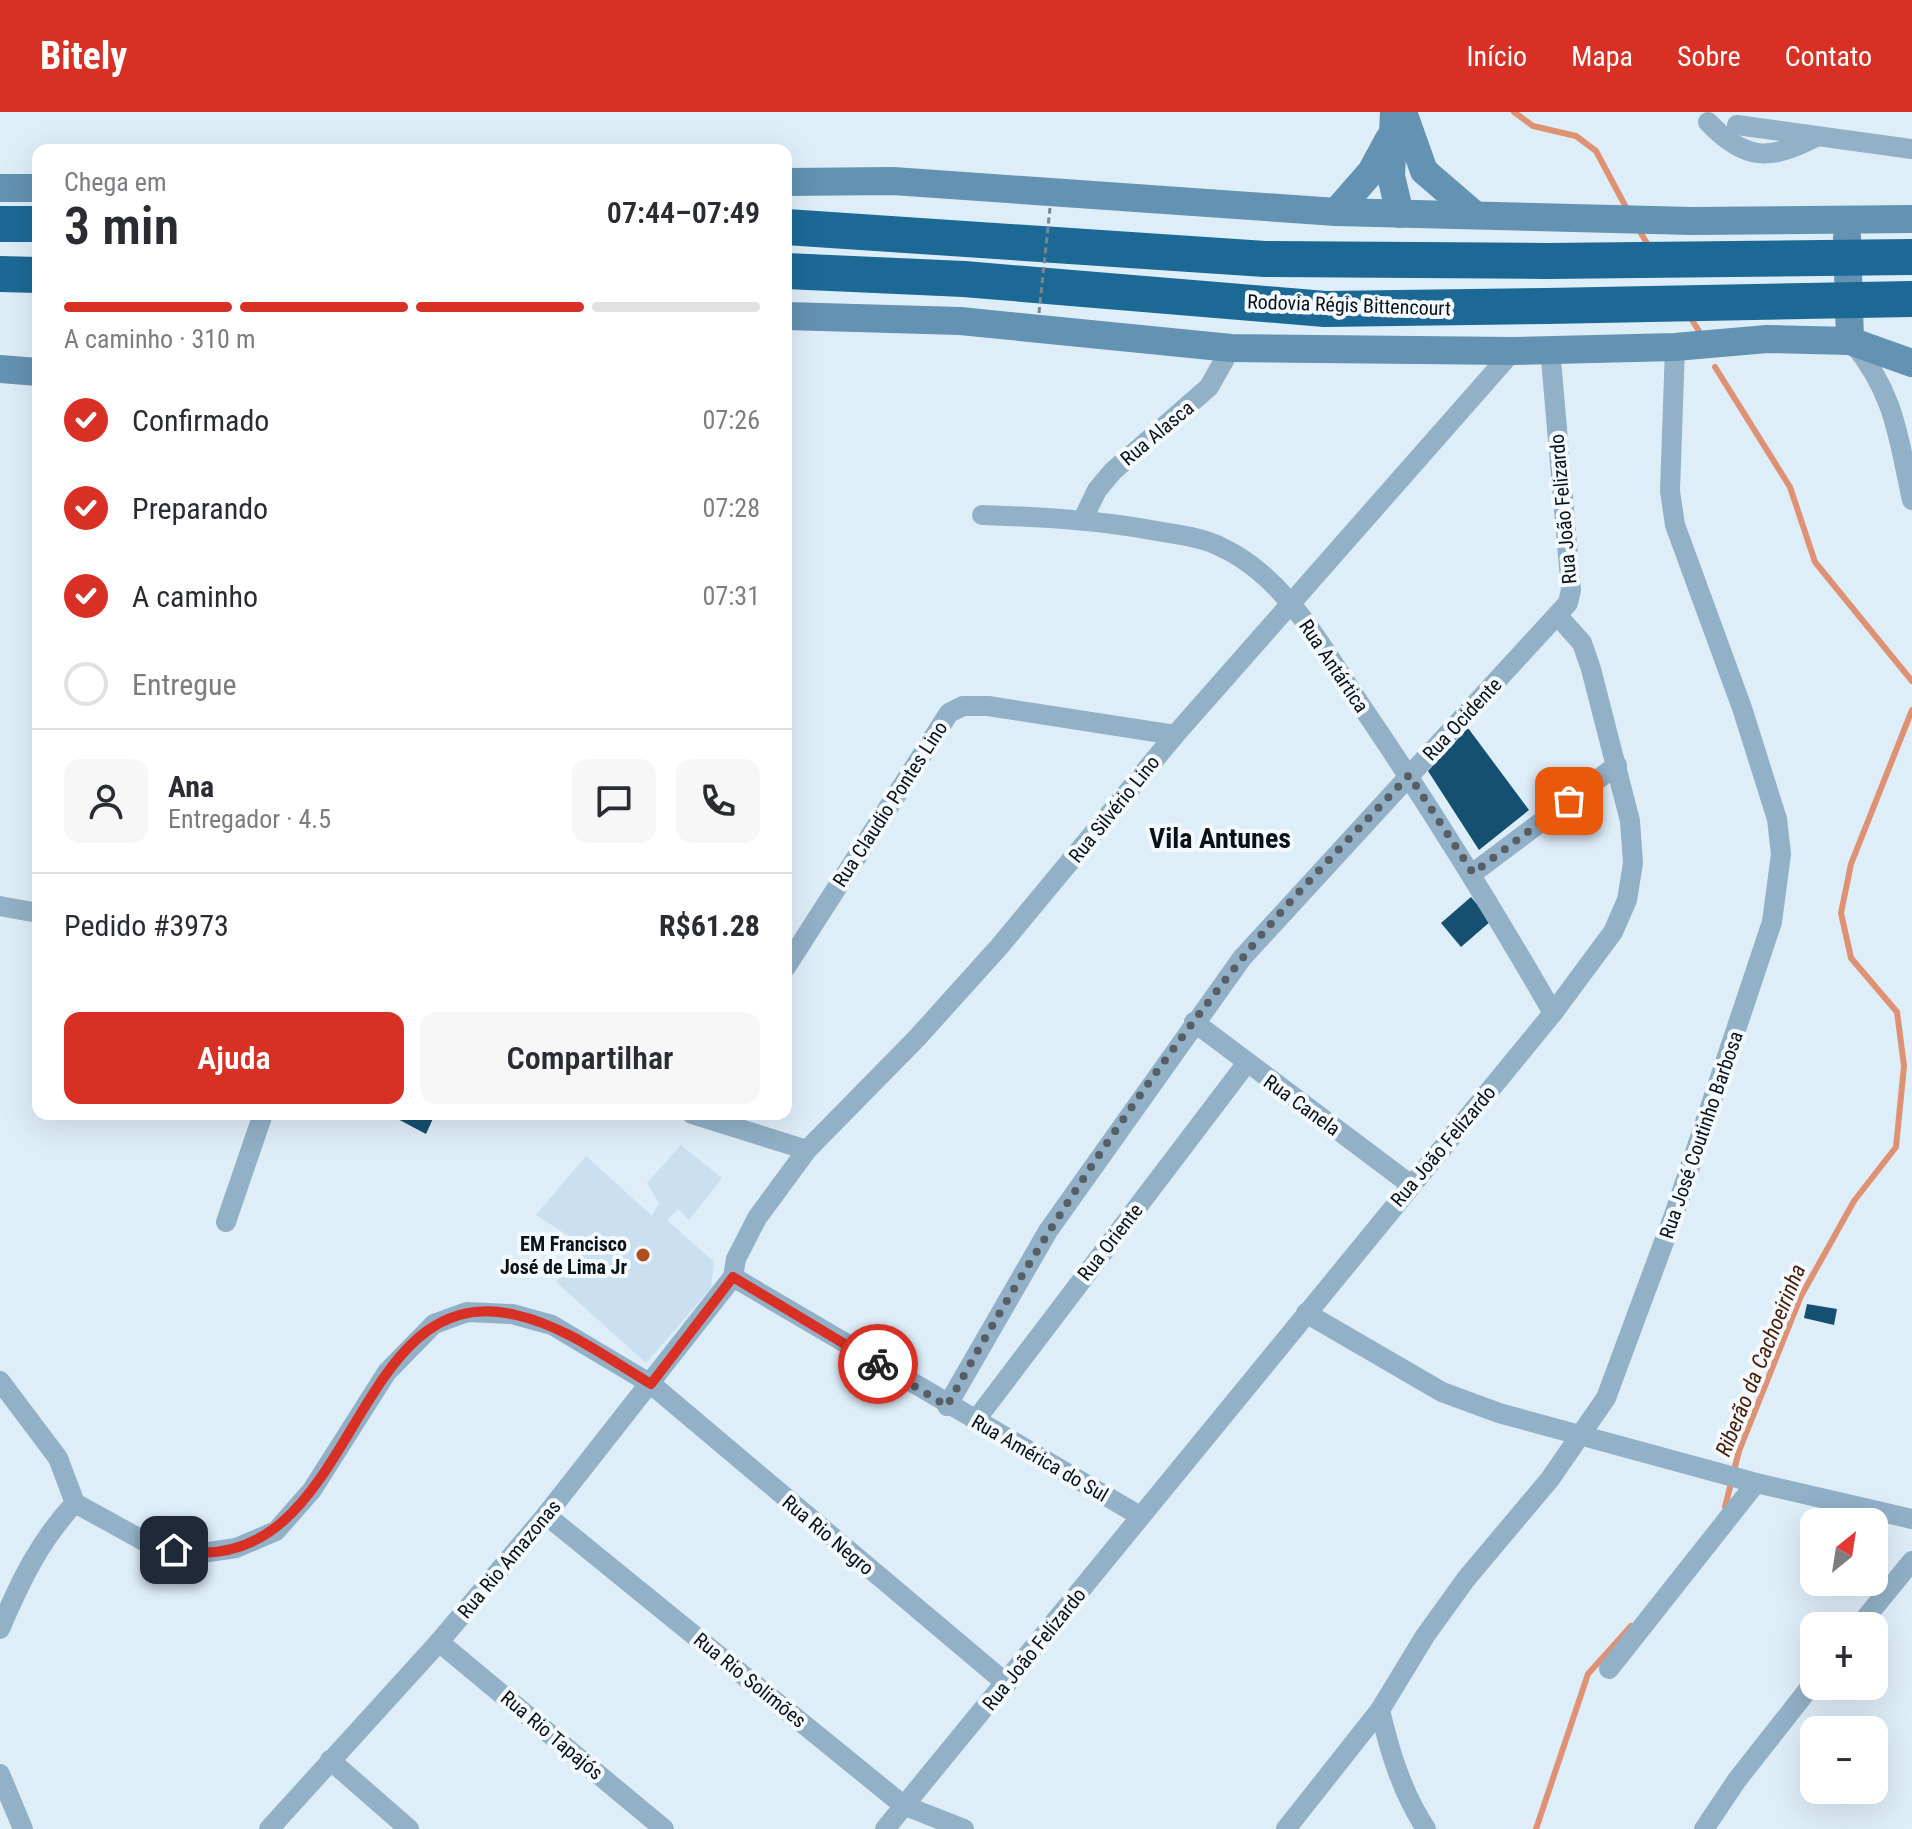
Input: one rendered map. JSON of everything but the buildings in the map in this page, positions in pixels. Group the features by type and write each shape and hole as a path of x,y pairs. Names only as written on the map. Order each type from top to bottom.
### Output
{"highway":[{"path":"0,224 32,224"},
{"path":"792,227 1265,259 1547,261 1912,257"},
{"name":"Rodovia Régis Bittencourt","path":"792,271 964,279 1325,309 1912,299"},
{"path":"0,274 32,275"}],"street":[{"path":"1336,212 1371,172 1397,119"},
{"path":"1397,119 1391,176 1400,214"},
{"path":"1397,119 1424,171 1475,215"},
{"path":"1708,122 1737,147 1754,153 1791,150 1816,137"},
{"path":"1737,125 1912,149"},
{"path":"792,182 893,181 1336,212 1692,221 1912,219"},
{"path":"0,188 32,188"},
{"path":"1847,219 1850,341 1871,365 1892,407 1912,500"},
{"path":"1767,221 1767,339"},
{"path":"792,316 960,321 1231,348 1513,351 1675,347 1767,339 1850,341 1912,363"},
{"name":"Rua José Coutinho Barbosa","path":"1286,1829 1380,1710 1425,1636 1466,1579 1583,1436 1606,1398 1675,1212 1772,922 1781,854 1777,819 1742,708 1675,525 1670,491 1675,347"},
{"name":"Rua Alasca","path":"1083,519 1097,490 1113,471 1201,395 1231,348"},
{"name":"Rua João Felizardo","path":"885,1829 1007,1684 1140,1516 1553,1013 1613,932 1627,900 1633,863 1630,821 1582,643 1574,630 1558,616 1568,603 1571,590 1550,348"},
{"name":"Rua Silvério Lino","path":"733,1277 743,1241 807,1150 917,1038 989,958 1175,735 1513,351"},
{"path":"0,369 32,372"},
{"name":"Rua Antártica","path":"982,515 1083,519 1189,537 1220,546 1251,564 1290,602 1409,775 1473,873 1553,1013"},
{"name":"Rua Ocidente","path":"947,1406 1048,1231 1242,958 1558,616"},
{"name":"Rua Claudio Pontes Lino","path":"792,958 949,713 963,706 988,706 1175,735"},
{"path":"1473,873 1617,765"},
{"path":"0,906 32,912"},
{"name":"Rua Canela","path":"1194,1022 1411,1185"},
{"name":"Rua Oriente","path":"975,1421 1246,1064"},
{"path":"226,1222 261,1120"},
{"path":"712,1120 807,1150"},
{"name":"Rua América do Sul","path":"733,1277 947,1406 1140,1516"},
{"name":"Rua Rio Amazonas","path":"269,1829 439,1642 546,1515 733,1277"},
{"name":"Rua Rio Negro","path":"75,1503 153,1546 195,1554 236,1548 276,1531 312,1490 387,1372 406,1349 434,1324 467,1312 512,1314 552,1325 651,1384 1007,1684"},
{"path":"1306,1313 1442,1392 1499,1413 1750,1482 1912,1519"},
{"path":"0,1381 58,1458 75,1503 51,1528 23,1575 0,1629"},
{"path":"1609,1669 1750,1482"},
{"name":"Rua Rio Solimões","path":"546,1515 903,1805 964,1829"},
{"path":"1870,1612 1912,1561"},
{"name":"Rua Rio Tapajós","path":"439,1642 664,1829"},
{"path":"1704,1829 1737,1780 1800,1700"},
{"path":"1380,1710 1392,1759 1410,1805 1426,1829"},
{"path":"330,1760 409,1829"},
{"path":"0,1774 23,1829"}],"path":[{"path":"1039,313 1050,208"}],"shaded area":[{"name":"EM Francisco José de Lima Jr","path":"681,1145 722,1178 689,1220 678,1209 667,1220 714,1262 711,1288 646,1363 556,1282 586,1247 536,1215 586,1156 652,1216 659,1203 647,1183"}],"waterway":[{"name":"Riberão da Cachoeirinha","path":"1514,112 1533,126 1576,136 1596,151 1628,211"},
{"name":"Riberão da Cachoeirinha","path":"1637,227 1650,248"},
{"name":"Riberão da Cachoeirinha","path":"1690,317 1699,331"},
{"name":"Riberão da Cachoeirinha","path":"1715,367 1790,487 1815,562 1912,681"},
{"name":"Riberão da Cachoeirinha","path":"1725,1507 1739,1451 1801,1296 1854,1201 1896,1147 1904,1066 1897,1012 1851,958 1841,913 1851,864 1912,710"},
{"name":"Riberão da Cachoeirinha","path":"1536,1829 1588,1674 1631,1626"}],"way so far":[{"path":"878,1364 947,1406 993,1321 1048,1231 1194,1022 1242,958 1409,775 1473,873 1569,801"}],"place":[{"name":"EM Francisco José de Lima Jr","path":"643,1255"}],"district":[{"name":"Vila Antunes","path":"1220,838"}],"route":[{"path":"174,1550 195,1554 236,1548 276,1531 312,1490 387,1372 406,1349 434,1324 467,1312 512,1314 552,1325 651,1384 733,1277 878,1364"}]}
